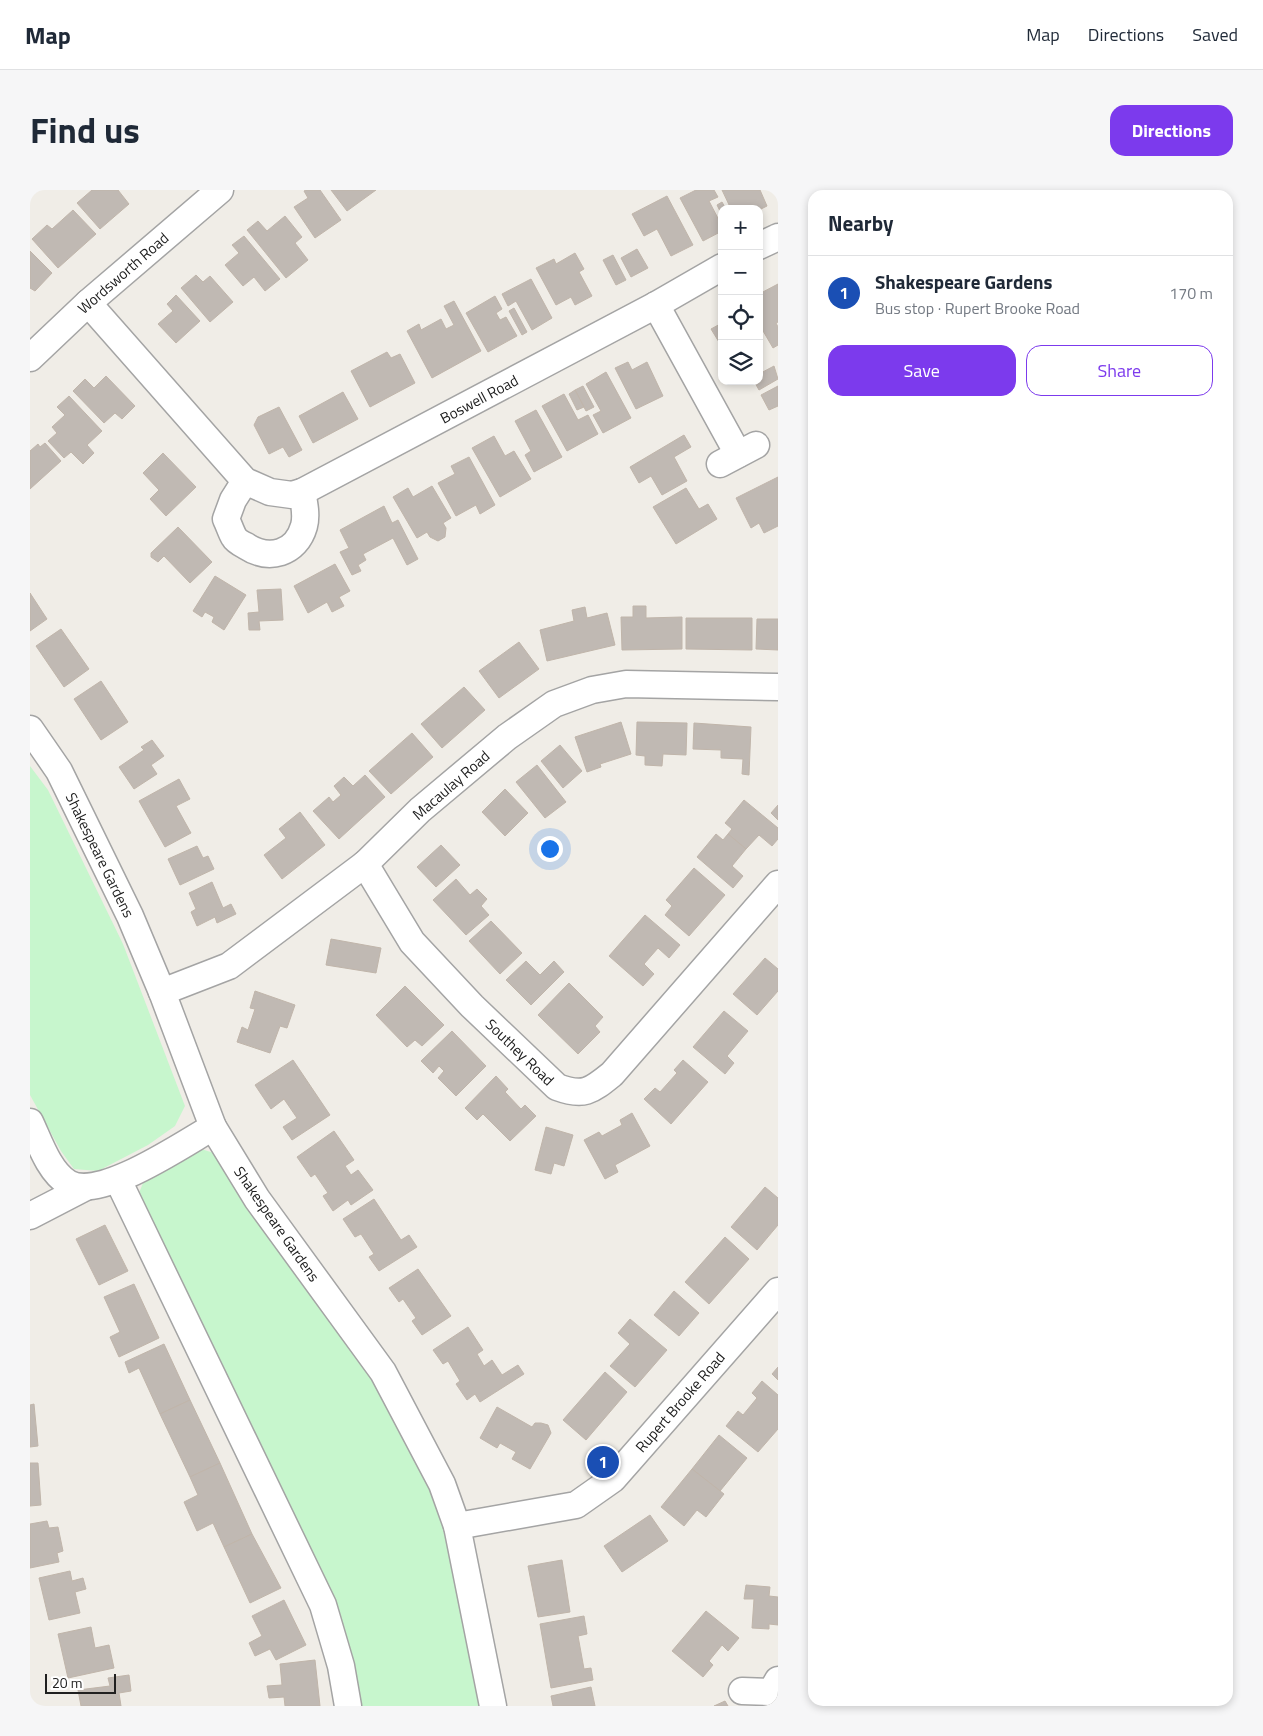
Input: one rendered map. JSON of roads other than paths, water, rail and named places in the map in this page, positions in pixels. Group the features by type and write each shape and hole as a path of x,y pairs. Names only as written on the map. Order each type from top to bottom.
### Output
{"street":[{"name":"Wordsworth Road","path":"30,358 88,303 220,190"},
{"path":"763,244 778,237"},
{"name":"Boswell Road","path":"88,303 245,481 270,492 292,494 302,492 656,305 718,270"},
{"path":"656,305 738,454"},
{"path":"245,481 233,500 226,519 234,539 252,550 266,555 284,553 294,543 304,526 305,511 302,492"},
{"name":"Macaulay Road","path":"162,992 230,966 365,864 449,786 507,737 554,704 592,690 626,684 778,687"},
{"name":"Shakespeare Gardens","path":"30,729 64,780 130,916 162,992 213,1127 257,1199 383,1372 442,1484 457,1526 494,1706"},
{"name":"Southey Road","path":"365,864 412,942 472,1006 556,1087 573,1093 591,1091 612,1074 778,884"},
{"path":"30,1122 58,1174 68,1183 84,1188"},
{"path":"30,1216 84,1188 118,1180 213,1127"},
{"path":"118,1180 323,1606 341,1666 348,1706"},
{"name":"Rupert Brooke Road","path":"457,1526 576,1506 613,1479 778,1291"},
{"path":"742,1690 775,1692"}],"place":[{"name":"Shakespeare Gardens","path":"603,1462"}]}
